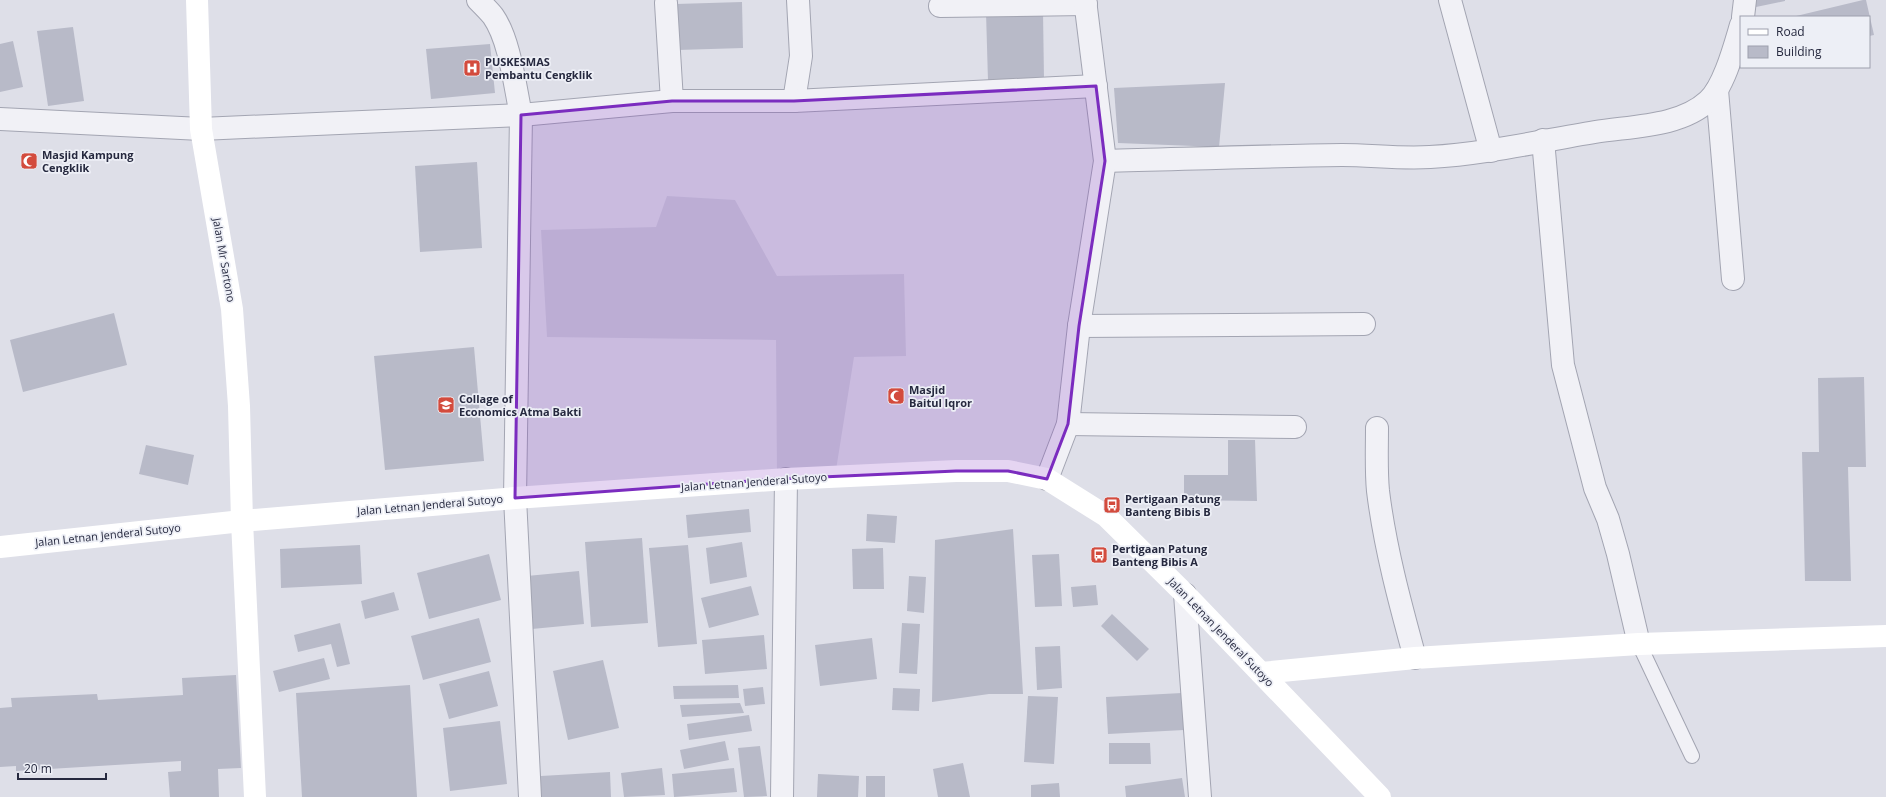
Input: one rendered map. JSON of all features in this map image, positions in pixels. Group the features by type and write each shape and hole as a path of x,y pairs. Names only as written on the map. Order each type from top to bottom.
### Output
{"main road":[{"name":"Jalan Mr Sartono","path":"197,0 201,129 232,308 240,406 242,521 255,797"},
{"name":"Jalan Letnan Jenderal Sutoyo","path":"0,547 242,521 516,498 786,479 956,471 1008,471 1047,479 1106,516 1185,594 1380,797"},
{"path":"1261,673 1416,658 1639,644 1886,636"}],"street":[{"path":"478,0 493,17 501,32 510,62 521,115 516,498 530,797"},
{"path":"794,101 801,56 798,0"},
{"path":"1450,0 1491,151"},
{"path":"940,6 1086,2 1105,161 1079,326 1068,424 1047,479"},
{"path":"666,3 672,101"},
{"path":"1105,161 1343,155 1429,157 1491,151 1543,140 1679,117 1708,101 1717,90 1734,48 1740,27"},
{"path":"0,120 201,129 521,115 672,101 794,101 1096,86"},
{"path":"1717,90 1733,279"},
{"path":"1543,140 1563,365 1595,488 1608,519 1618,554 1639,644"},
{"path":"1079,326 1364,324"},
{"path":"1068,424 1294,427"},
{"path":"1377,428 1377,468 1381,514 1392,568 1416,658"},
{"path":"782,797 786,479"},
{"path":"1185,594 1200,797"}],"lane":[{"path":"1639,644 1692,756"}],"highlighted area":[{"path":"1096,86 1105,161 1079,326 1068,424 1047,479 1008,471 956,471 777,479 515,498 521,115 672,101 794,101"}],"shaded area":[{"path":"667,196 735,200 777,276 904,274 906,356 854,357 836,470 777,479 776,340 547,337 541,230 656,227"}],"building":[{"path":"1755,0 1785,0 1785,1 1756,7"},
{"path":"1866,0 1870,16 1796,16"},
{"path":"742,2 743,48 678,50 676,4"},
{"path":"1043,11 1044,80 988,81 986,12"},
{"path":"1870,18 1874,35 1870,36"},
{"path":"73,27 84,101 48,106 37,31"},
{"path":"13,41 23,87 0,92 0,44"},
{"path":"490,44 495,93 431,99 426,49"},
{"path":"1225,83 1219,147 1118,143 1114,88"},
{"path":"477,162 482,248 420,252 415,166"},
{"path":"114,313 127,365 23,392 10,340"},
{"path":"474,347 484,461 385,470 374,356"},
{"path":"1864,377 1866,467 1848,467 1851,581 1805,581 1802,452 1819,452 1818,378"},
{"path":"1228,440 1255,440 1257,501 1184,500 1184,475 1228,475"},
{"path":"146,445 194,455 188,485 139,474"},
{"path":"749,509 751,532 688,538 686,515"},
{"path":"867,514 897,516 895,543 866,541"},
{"path":"1013,529 1023,694 989,694 932,702 935,540"},
{"path":"642,538 648,623 591,627 585,542"},
{"path":"742,542 747,577 710,584 706,548"},
{"path":"360,545 362,584 281,588 280,549"},
{"path":"688,545 697,644 658,647 649,548"},
{"path":"883,548 884,589 853,589 852,549"},
{"path":"489,554 501,600 429,619 417,573"},
{"path":"1059,554 1062,606 1035,607 1032,555"},
{"path":"579,571 584,624 532,629 527,576"},
{"path":"909,576 926,577 924,613 907,611"},
{"path":"1096,585 1098,605 1073,607 1071,587"},
{"path":"751,586 759,615 709,628 701,598"},
{"path":"394,592 399,610 365,619 361,601"},
{"path":"1112,614 1149,649 1137,661 1101,626"},
{"path":"479,618 491,662 423,680 411,636"},
{"path":"340,623 350,664 337,667 331,644 298,652 294,635"},
{"path":"902,623 920,624 917,674 899,673"},
{"path":"764,635 767,669 705,674 702,640"},
{"path":"872,638 877,679 820,686 815,645"},
{"path":"1060,646 1062,688 1037,690 1035,647"},
{"path":"324,658 330,679 279,692 273,671"},
{"path":"603,660 619,728 568,740 553,671"},
{"path":"489,671 498,706 449,719 439,684"},
{"path":"236,675 241,768 218,769 219,797 170,797 168,772 181,771 181,761 16,771 16,766 0,767 0,708 12,707 11,698 97,694 98,700 183,695 182,678"},
{"path":"410,685 417,797 302,797 296,693"},
{"path":"738,685 739,698 674,699 673,686"},
{"path":"763,687 765,704 745,706 743,689"},
{"path":"893,688 920,689 919,711 892,710"},
{"path":"1182,693 1184,730 1108,734 1106,697"},
{"path":"1028,696 1058,697 1054,764 1024,762"},
{"path":"740,703 744,713 682,717 680,705"},
{"path":"749,715 752,731 689,740 687,724"},
{"path":"500,721 507,784 450,791 443,728"},
{"path":"725,741 729,760 684,769 680,750"},
{"path":"1109,743 1150,743 1151,764 1109,764"},
{"path":"760,746 767,796 744,797 738,748"},
{"path":"963,763 970,797 938,797 933,769"},
{"path":"662,768 665,795 624,797 621,773"},
{"path":"734,768 737,792 674,797 672,774"},
{"path":"610,772 611,797 541,797 541,776"},
{"path":"818,774 859,776 858,797 817,797"},
{"path":"866,776 885,776 885,797 866,797"},
{"path":"1182,778 1185,797 1126,797 1125,786"},
{"path":"1059,783 1060,797 1031,797 1031,785"}],"place":[{"name":"PUSKESMAS Pembantu Cengklik","path":"472,68"},
{"name":"Masjid Kampung Cengklik","path":"29,161"},
{"name":"Masjid Baitul Iqror","path":"896,396"},
{"name":"Collage of Economics Atma Bakti","path":"446,405"},
{"name":"Pertigaan Patung Banteng Bibis B","path":"1112,505"},
{"name":"Pertigaan Patung Banteng Bibis A","path":"1099,555"}]}
